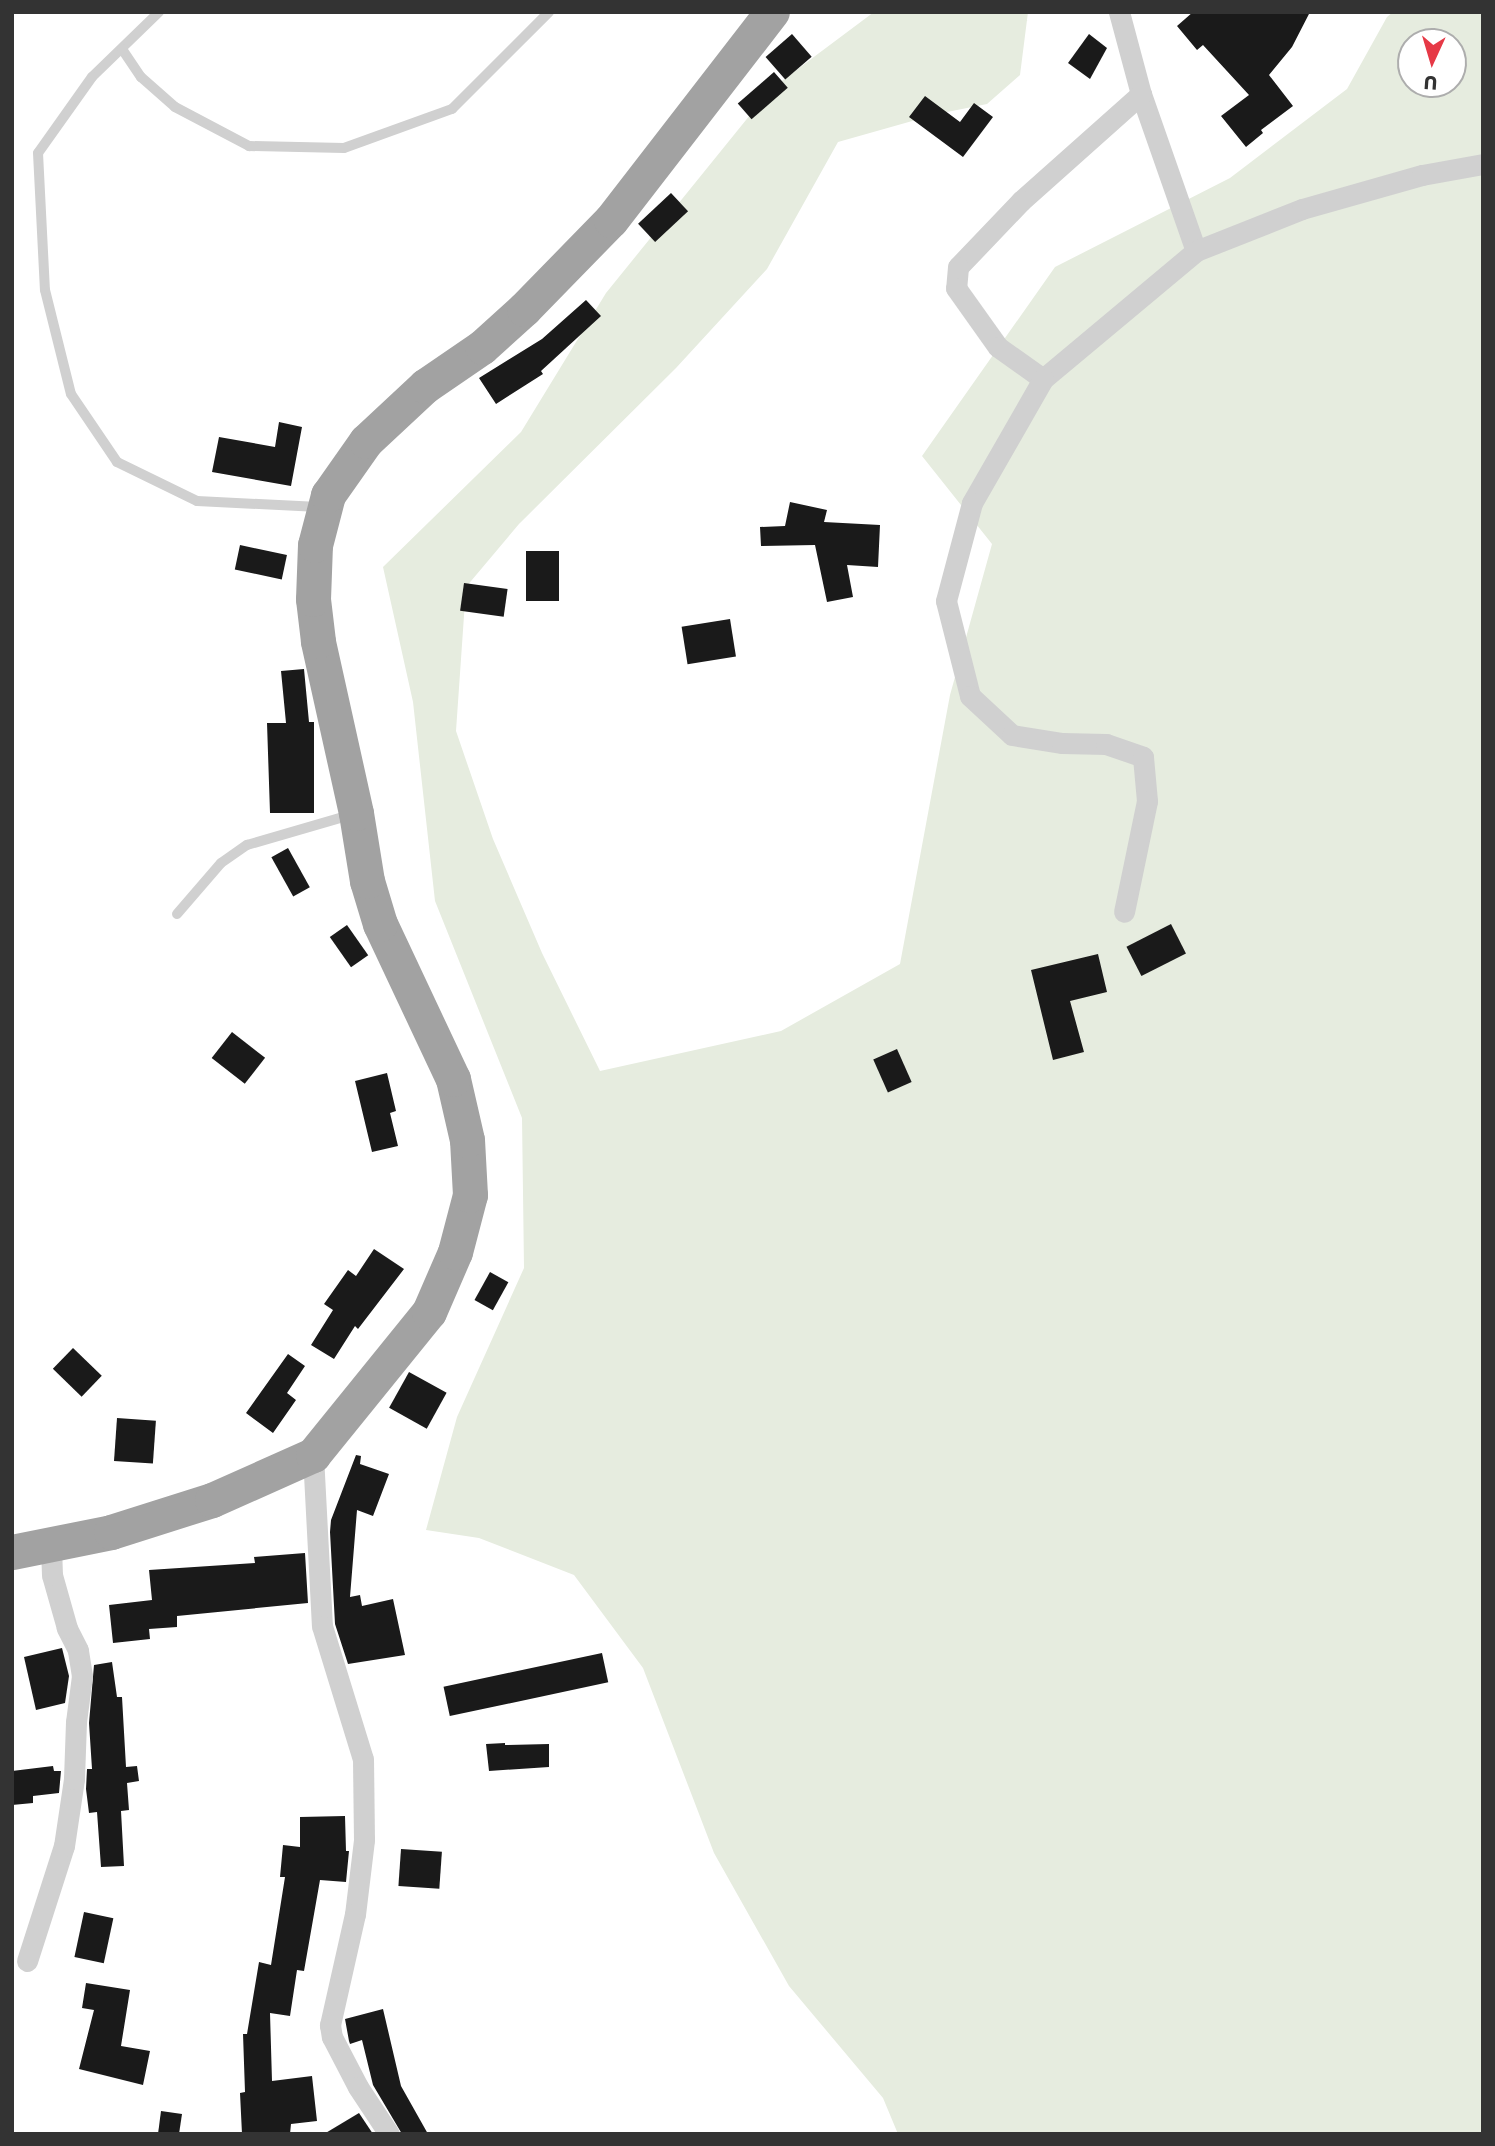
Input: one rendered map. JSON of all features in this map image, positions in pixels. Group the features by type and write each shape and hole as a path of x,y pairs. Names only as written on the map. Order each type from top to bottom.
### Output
{"highway":[{"path":"12,1552 111,1532 212,1500 313,1455 429,1312 455,1252 470,1195 467,1140 453,1079 380,924 368,881 356,813 318,641 313,599 315,545 328,495 366,441 425,386 482,347 524,309 611,220 772,12"}],"street":[{"path":"1119,12 1141,93 1196,251"},
{"path":"1043,379 998,347 956,288 958,267 1021,201 1141,93"},
{"path":"1124,912 1147,801 1143,757 1105,744 1062,743 1012,735 970,696 946,601 972,503 1043,379 1196,251 1302,209 1422,175 1483,164"},
{"path":"313,1455 322,1626 363,1759 363,1852 355,1914 330,2025 332,2037 358,2087 389,2134"},
{"path":"27,1961 64,1846 74,1779 76,1722 82,1676 78,1650 67,1629 52,1575 51,1546"}],"lane":[{"path":"159,12 92,77 38,153 45,290 71,394 117,462 197,501 325,508"},
{"path":"122,49 141,76 175,107 249,146 344,148 452,108 549,12"},
{"path":"177,914 221,863 247,845 356,813"}],"shaded area":[{"path":"874,12 1028,12 1020,75 987,104 937,114 838,142 767,269 676,368 519,524 466,587 456,731 493,839 542,953 600,1071 781,1031 900,964 950,695 992,544 922,456 1055,267 1230,178 1347,89 1387,17 1393,12 1483,12 1483,2134 898,2134 883,2098 789,1986 714,1853 643,1668 574,1575 479,1538 426,1530 457,1417 524,1268 522,1118 435,901 413,702 383,567 521,432 606,293 771,89"}],"building":[{"path":"1193,12 1310,12 1292,47 1269,75 1293,106 1261,130 1263,133 1246,147 1221,116 1249,95 1203,45 1197,50 1177,26"},
{"path":"792,34 812,57 785,80 766,57"},
{"path":"1089,34 1107,48 1090,79 1068,63"},
{"path":"774,72 788,88 752,119 738,103"},
{"path":"925,96 960,122 974,103 993,117 963,157 909,117"},
{"path":"671,193 688,211 655,242 638,224"},
{"path":"586,300 601,316 541,371 543,374 496,404 479,378 542,339"},
{"path":"279,422 302,427 291,486 212,472 219,437 275,447"},
{"path":"790,502 827,510 824,522 880,525 878,567 847,565 853,597 827,602 815,545 761,546 760,527 785,526"},
{"path":"240,545 287,555 282,579 235,569"},
{"path":"526,551 559,551 559,601 526,601"},
{"path":"464,583 508,589 504,617 460,611"},
{"path":"730,619 736,657 688,664 682,627"},
{"path":"304,669 309,722 314,722 314,813 270,813 267,723 286,723 281,671"},
{"path":"288,848 310,887 293,897 271,857"},
{"path":"1171,924 1186,953 1141,976 1126,947"},
{"path":"347,925 368,955 351,967 330,937"},
{"path":"1098,954 1107,992 1070,1001 1084,1052 1053,1060 1031,970"},
{"path":"232,1032 265,1058 245,1084 212,1058"},
{"path":"897,1049 912,1082 888,1092 873,1060"},
{"path":"387,1073 396,1111 390,1113 398,1146 372,1152 355,1081"},
{"path":"374,1249 404,1269 358,1329 355,1326 334,1359 311,1345 333,1310 324,1304 348,1270 356,1276"},
{"path":"490,1272 508,1282 493,1310 474,1300"},
{"path":"73,1348 102,1376 82,1397 53,1369"},
{"path":"288,1354 305,1366 287,1393 296,1400 273,1433 246,1413"},
{"path":"409,1372 447,1393 427,1429 389,1408"},
{"path":"117,1418 156,1421 153,1464 114,1461"},
{"path":"356,1455 361,1456 360,1464 389,1474 373,1516 357,1510 350,1597 360,1595 362,1606 393,1599 405,1655 348,1664 335,1624 330,1532 331,1520"},
{"path":"305,1553 308,1603 177,1616 177,1627 149,1629 150,1639 113,1643 109,1605 152,1600 149,1570 255,1563 254,1557"},
{"path":"62,1648 69,1676 65,1703 36,1710 24,1657"},
{"path":"602,1653 608,1682 450,1716 444,1687"},
{"path":"112,1662 117,1697 122,1697 126,1767 137,1766 139,1781 127,1783 129,1810 121,1811 124,1866 101,1867 97,1812 89,1813 86,1789 87,1769 92,1769 89,1723 94,1665"},
{"path":"486,1744 549,1744 549,1767 489,1771"},
{"path":"53,1766 54,1771 61,1771 59,1793 33,1796 33,1803 12,1805 12,1771"},
{"path":"345,1816 346,1851 349,1851 346,1882 320,1880 304,1971 297,1970 290,2016 270,2013 272,2081 312,2076 317,2121 291,2124 290,2134 242,2134 240,2093 245,2092 243,2034 247,2034 259,1962 271,1965 285,1877 280,1877 283,1845 300,1847 300,1817"},
{"path":"401,1849 442,1852 439,1889 398,1886"},
{"path":"84,1912 113,1918 104,1963 74,1957"},
{"path":"86,1983 130,1990 121,2046 150,2051 143,2085 79,2069 94,2010 82,2008"},
{"path":"383,2009 401,2086 428,2134 402,2134 373,2085 362,2040 350,2044 345,2019"},
{"path":"161,2111 182,2114 179,2134 158,2134"},
{"path":"359,2113 373,2134 324,2134"}]}
